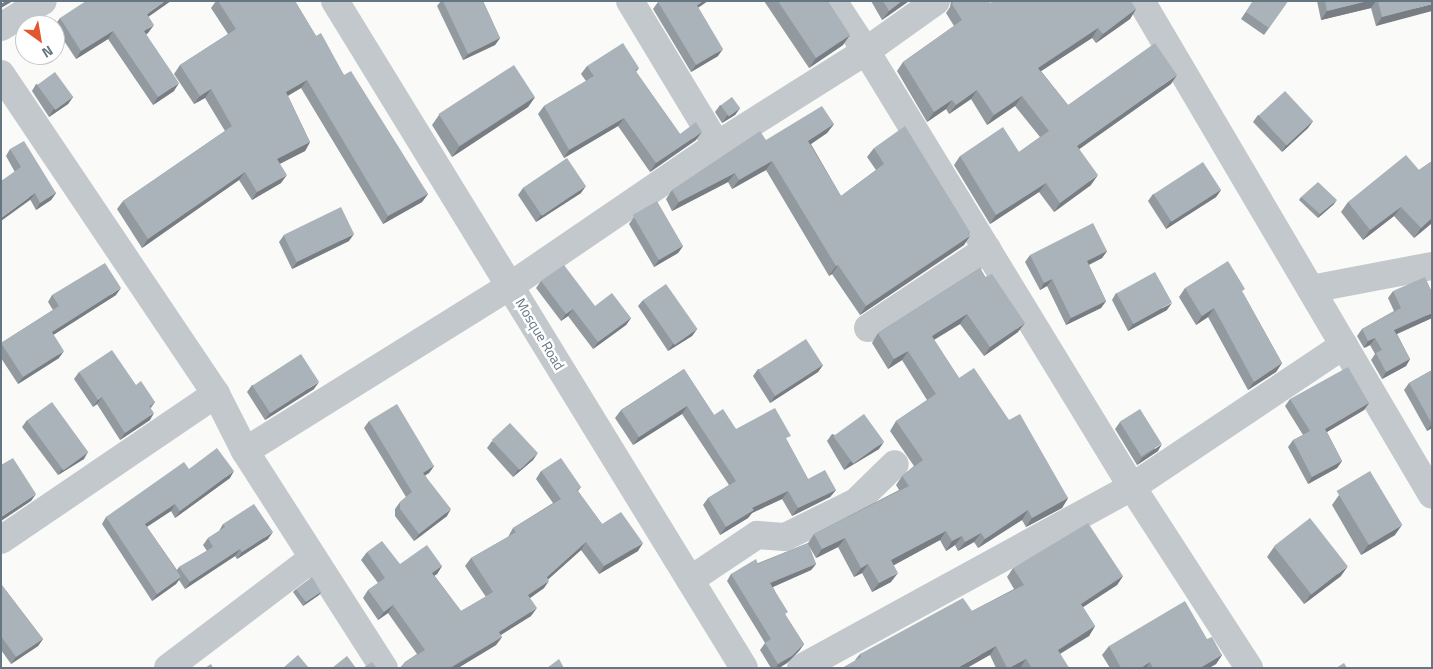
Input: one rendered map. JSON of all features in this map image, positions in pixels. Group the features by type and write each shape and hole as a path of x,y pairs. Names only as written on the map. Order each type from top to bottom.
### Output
{"street":[{"path":"1,27 43,1"},
{"name":"Mosque Road","path":"335,1 744,668"},
{"path":"630,1 717,144"},
{"path":"833,1 866,50 1132,487 1249,668"},
{"path":"245,451 510,286 717,144 866,50 936,1"},
{"path":"1141,1 1432,495"},
{"path":"1,74 216,394 245,451 384,668"},
{"path":"868,328 987,249"},
{"path":"1312,290 1432,266"},
{"path":"801,668 1132,487 1344,345"},
{"path":"1,540 216,394"},
{"path":"690,580 757,535 785,537 856,502 895,464"},
{"path":"168,668 313,558"}],"building":[{"path":"86,1 165,1 147,14 154,25 144,31 179,83 158,97 113,31 81,51 65,26 65,15"},
{"path":"218,1 295,1 316,36 321,33 344,75 351,71 428,194 388,216 307,80 286,92 310,142 277,159 287,175 257,192 245,172 148,239 123,201 232,126 211,89 200,96 180,65 236,29"},
{"path":"443,1 483,1 500,38 468,54"},
{"path":"703,1 697,5 723,49 696,65 658,2"},
{"path":"778,1 828,1 850,35 816,58"},
{"path":"883,1 902,1 889,11"},
{"path":"954,1 988,1 990,3 993,1 1131,1 1136,9 1103,34 1098,28 1038,68 1068,105 1155,43 1177,75 1077,146 1098,175 1060,203 1046,183 996,215 960,156 1003,127 1019,152 1049,131 1022,96 994,115 977,90 956,105 952,100 934,112 903,62 962,20 952,4"},
{"path":"1253,1 1288,1 1269,28 1246,12"},
{"path":"1325,1 1368,1 1327,11"},
{"path":"1378,1 1432,1 1432,4 1382,17"},
{"path":"623,43 639,68 635,70 680,134 696,122 702,132 656,163 624,118 569,150 544,106 594,76 587,66"},
{"path":"514,65 535,97 459,146 439,114"},
{"path":"55,72 73,97 55,110 37,85"},
{"path":"1285,91 1313,121 1287,146 1259,116"},
{"path":"732,97 740,108 729,117 721,105"},
{"path":"822,106 834,124 808,141 841,196 884,164 874,148 905,126 970,232 968,233 970,236 866,306 838,265 836,266 772,161 739,180 735,173 679,202 672,190 760,131 766,140"},
{"path":"24,141 56,193 40,203 35,193 1,218 1,181 21,167 10,149"},
{"path":"1406,155 1419,170 1432,161 1432,218 1421,228 1401,207 1370,230 1348,202"},
{"path":"567,158 586,186 542,216 523,188"},
{"path":"1203,162 1221,190 1171,222 1154,194"},
{"path":"1318,182 1337,200 1320,214 1301,197"},
{"path":"657,201 683,246 659,260 633,215"},
{"path":"341,207 354,234 297,262 283,235"},
{"path":"1093,223 1107,251 1087,261 1106,301 1071,318 1052,279 1044,283 1030,255"},
{"path":"1228,261 1245,289 1242,291 1282,363 1254,382 1214,308 1202,316 1185,288"},
{"path":"105,263 121,288 52,332 64,351 23,377 1,343 59,306 52,295"},
{"path":"564,265 595,306 612,293 631,318 598,342 573,309 566,314 541,281"},
{"path":"980,268 985,277 992,274 1025,323 990,347 967,314 932,336 959,378 974,368 1009,420 1020,414 1068,498 1032,518 1028,510 985,539 981,533 965,542 962,536 952,541 946,531 891,560 898,573 879,583 868,564 861,568 845,538 822,549 814,534 909,486 902,476 923,460 896,421 936,394 908,351 894,359 878,333"},
{"path":"1155,272 1172,303 1133,324 1117,293"},
{"path":"1425,277 1432,292 1432,313 1394,330 1410,359 1386,372 1376,353 1382,350 1375,338 1368,341 1362,329 1401,308 1393,291"},
{"path":"666,284 698,329 675,345 643,300"},
{"path":"806,339 823,365 775,396 758,370"},
{"path":"112,350 136,385 141,381 155,402 149,406 154,413 125,433 102,397 98,400 79,372"},
{"path":"301,354 319,382 270,413 252,386"},
{"path":"1348,367 1369,403 1325,429 1342,461 1312,477 1293,440 1310,431 1290,399"},
{"path":"684,369 714,415 723,409 736,429 775,408 791,436 786,438 808,479 825,470 836,490 798,508 788,491 752,508 754,510 726,527 708,498 736,481 687,406 639,437 621,410"},
{"path":"1432,370 1432,424 1409,383"},
{"path":"52,402 88,452 63,470 27,420"},
{"path":"397,404 434,466 423,473 451,509 419,534 400,509 400,502 412,492 369,421"},
{"path":"1140,409 1162,444 1141,456 1120,422"},
{"path":"864,414 884,442 853,464 833,436"},
{"path":"510,423 538,453 520,470 492,440"},
{"path":"217,448 234,471 180,511 175,504 145,524 181,577 157,594 106,517 184,462 189,469"},
{"path":"13,458 36,494 1,517 1,465"},
{"path":"561,458 581,487 577,490 602,524 621,512 643,543 604,566 586,542 547,577 549,581 528,595 537,608 499,632 502,637 451,668 401,668 405,662 425,650 393,605 384,612 368,590 385,578 367,552 382,541 400,564 427,545 442,566 432,573 461,611 493,592 471,558 516,532 513,528 561,499 541,471"},
{"path":"1370,471 1402,525 1369,545 1337,491"},
{"path":"254,504 273,532 242,552 240,549 190,582 179,567 213,547 208,538 225,527 223,524"},
{"path":"1310,518 1348,566 1311,594 1274,546"},
{"path":"1088,523 1123,576 1081,604 1095,626 1058,650 1069,668 1032,668 1026,659 1007,668 996,646 957,668 842,668 861,657 860,654 963,598 972,611 1024,585 1013,568"},
{"path":"808,543 816,564 770,583 788,612 785,614 804,644 792,656 778,664 765,643 771,639 731,574 756,559 758,564"},
{"path":"312,577 321,592 306,602 296,589"},
{"path":"1,584 43,639 16,657 1,636"},
{"path":"1185,601 1207,639 1212,637 1222,655 1200,668 1153,668 1150,662 1141,668 1121,668 1109,646"},
{"path":"298,655 309,668 283,668"},
{"path":"347,656 356,668 332,668"},
{"path":"559,659 564,668 547,668"},
{"path":"372,662 377,668 363,668"},
{"path":"1344,663 1347,668 1336,668"},
{"path":"211,664 213,668 205,668"}]}
